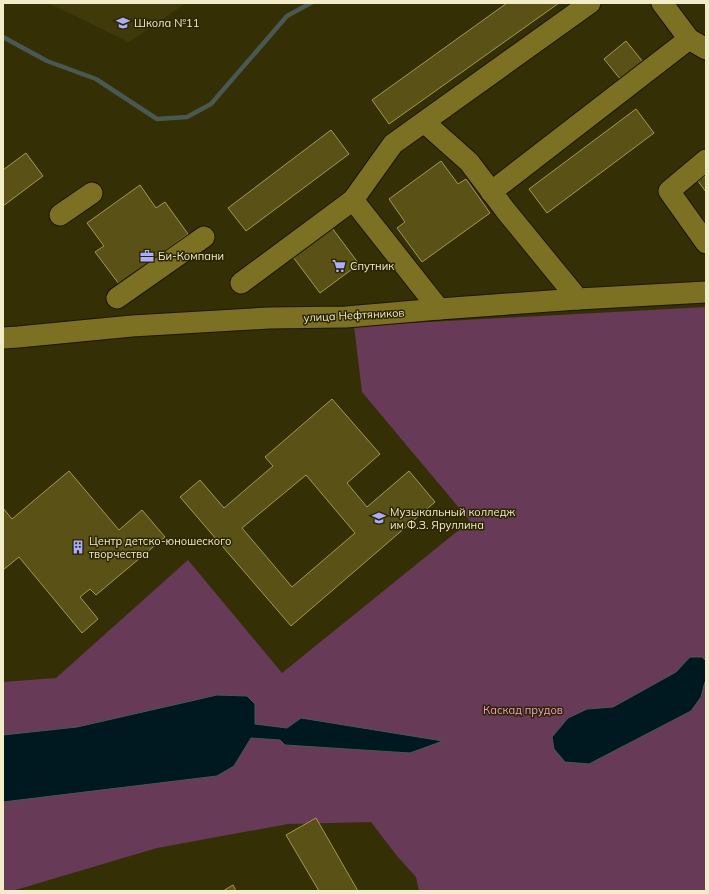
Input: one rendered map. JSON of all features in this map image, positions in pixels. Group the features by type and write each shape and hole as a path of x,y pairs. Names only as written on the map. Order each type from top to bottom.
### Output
{"street":[{"path":"241,283 353,200 393,144 590,3"},
{"path":"491,192 698,44 662,3"},
{"path":"424,122 469,162 491,192 578,299"},
{"path":"706,160 669,191 706,243"},
{"path":"60,215 92,193"},
{"path":"353,200 439,309"},
{"path":"117,298 204,237"},
{"name":"улица Нефтяников","path":"3,338 132,326 269,318 346,317 578,299 706,292"}],"shaded area":[{"name":"Школа №11","path":"48,3 186,3 129,42"}],"green space":[{"name":"Каскад прудов","path":"706,307 706,891 419,891 416,877 397,856 371,822 288,824 157,848 12,891 3,891 3,682 56,678 188,560 282,673 470,521 362,392 354,326"}],"water":[{"path":"690,657 702,657 706,661 706,681 701,697 691,711 589,764 565,762 554,749 552,737 568,718 587,709 613,707 676,672"},
{"path":"217,695 247,696 255,704 255,724 287,728 301,718 443,741 410,753 285,745 280,740 251,738 234,766 217,776 3,802 3,735 77,727"}],"building":[{"path":"507,3 559,3 389,124 372,100"},
{"path":"626,41 643,62 621,80 604,59"},
{"path":"636,109 654,133 547,213 529,189"},
{"path":"331,130 349,154 246,231 228,208"},
{"path":"26,153 43,176 3,206 3,170"},
{"path":"441,161 458,184 466,179 490,213 422,262 397,228 405,222 389,199"},
{"path":"706,175 706,192 698,181"},
{"path":"140,185 156,208 165,202 188,234 119,284 95,252 104,246 87,223"},
{"path":"332,228 359,264 320,293 293,257"},
{"name":"Музыкальный колледж им Ф.З. Яруллина","path":"332,399 380,454 347,483 367,507 409,471 435,502 291,626 180,497 200,480 224,508 273,466 265,457","holes":["306,475 355,533 292,587 242,528"]},
{"name":"Центр детско-юношеского творчества","path":"69,471 119,530 142,510 165,537 96,595 90,589 80,597 98,619 82,633 19,557 3,570 3,508 12,519"},
{"path":"316,818 358,891 319,891 286,835"},
{"path":"233,885 236,891 223,891"}],"waterway":[{"path":"3,37 47,61 96,79 157,119 187,117 211,104 287,16 311,3"}],"place":[{"name":"Школа №11","path":"123,23"},
{"name":"Би-Компани","path":"147,256"},
{"name":"Спутник","path":"339,266"},
{"name":"Музыкальный колледж им Ф.З. Яруллина","path":"379,518"},
{"name":"Центр детско-юношеского творчества","path":"78,547"}]}
